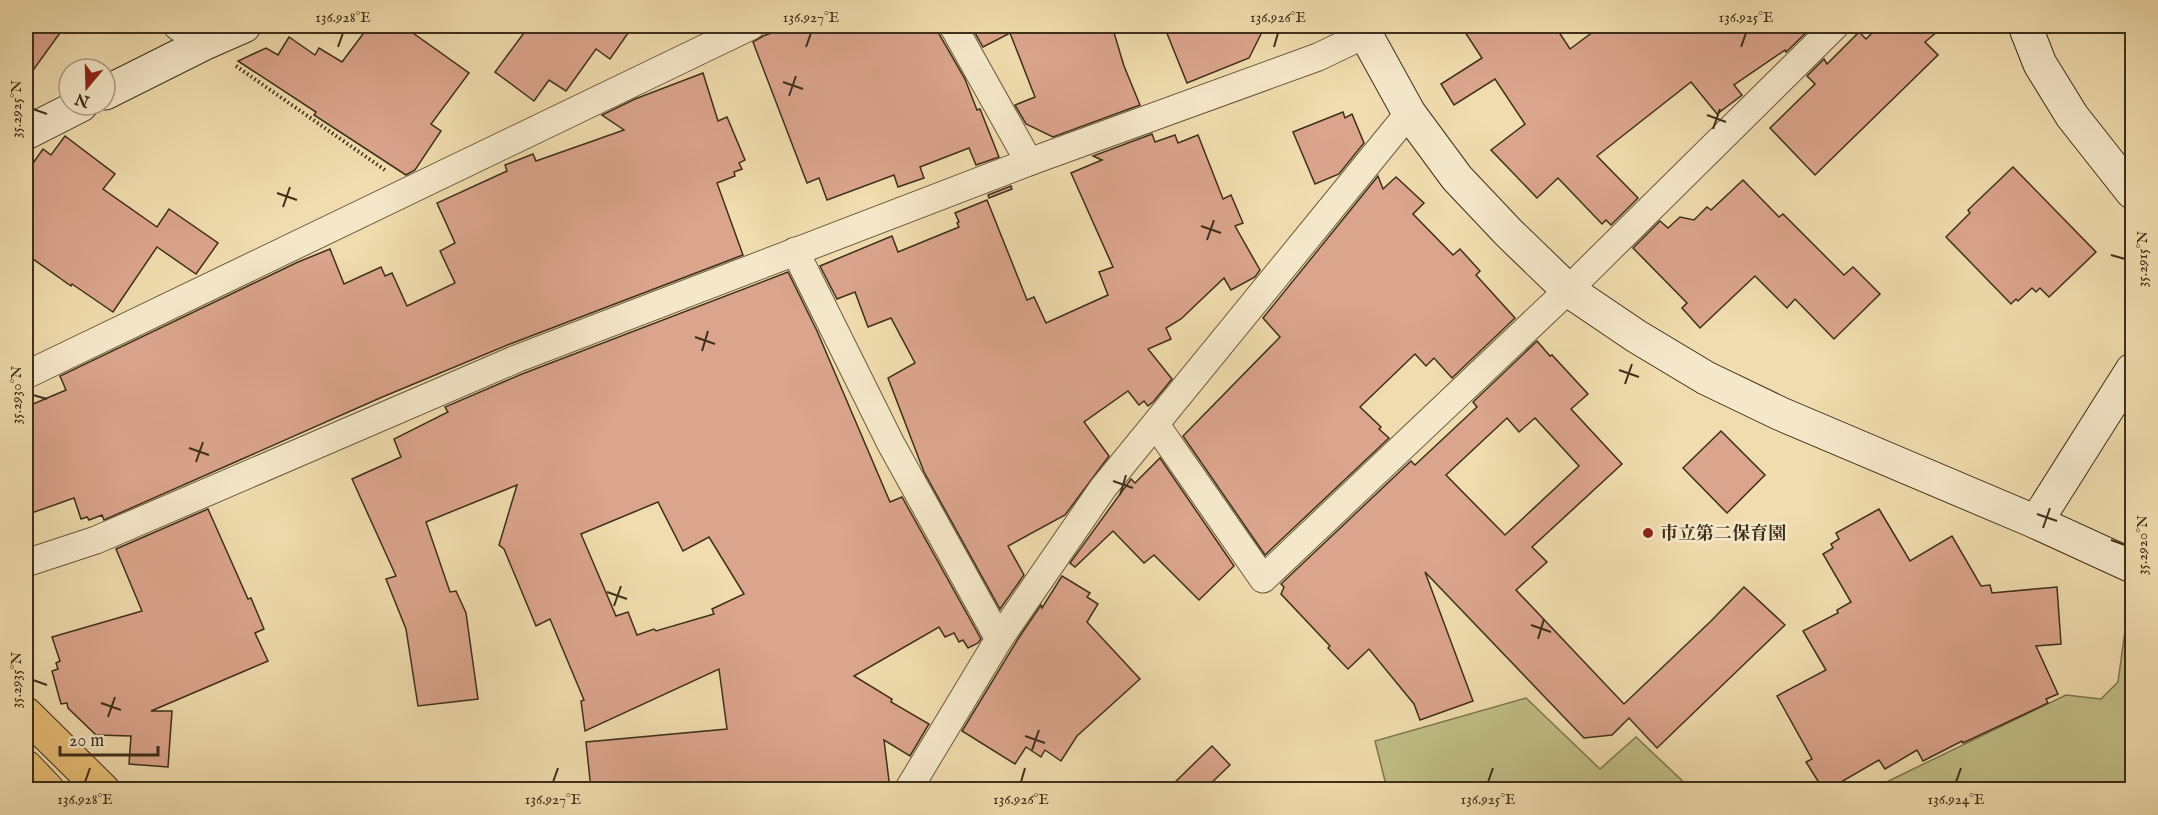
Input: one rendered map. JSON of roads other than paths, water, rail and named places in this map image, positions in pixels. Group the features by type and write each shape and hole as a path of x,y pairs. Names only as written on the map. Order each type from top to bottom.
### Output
{"highway":[{"path":"26,714 103,789"},
{"path":"26,767 48,789"}],"street":[{"path":"177,26 203,44"},
{"path":"117,87 244,26"},
{"path":"26,375 752,26"},
{"path":"953,26 1029,162"},
{"path":"1156,425 1263,579 1568,290 1835,26"},
{"path":"2025,26 2040,64 2072,116 2133,192"},
{"path":"26,563 96,540 516,359 1029,162 1318,57 1369,28 1409,113 1457,178 1568,290 1636,336 1706,378 1781,414 2036,522 2133,566"},
{"path":"908,789 999,639 1104,488 1409,113"},
{"path":"26,133 57,117"},
{"path":"795,251 891,444 999,639"},
{"path":"2036,522 2133,369"}],"place":[{"name":"市立第二保育園","path":"1648,533"}]}
